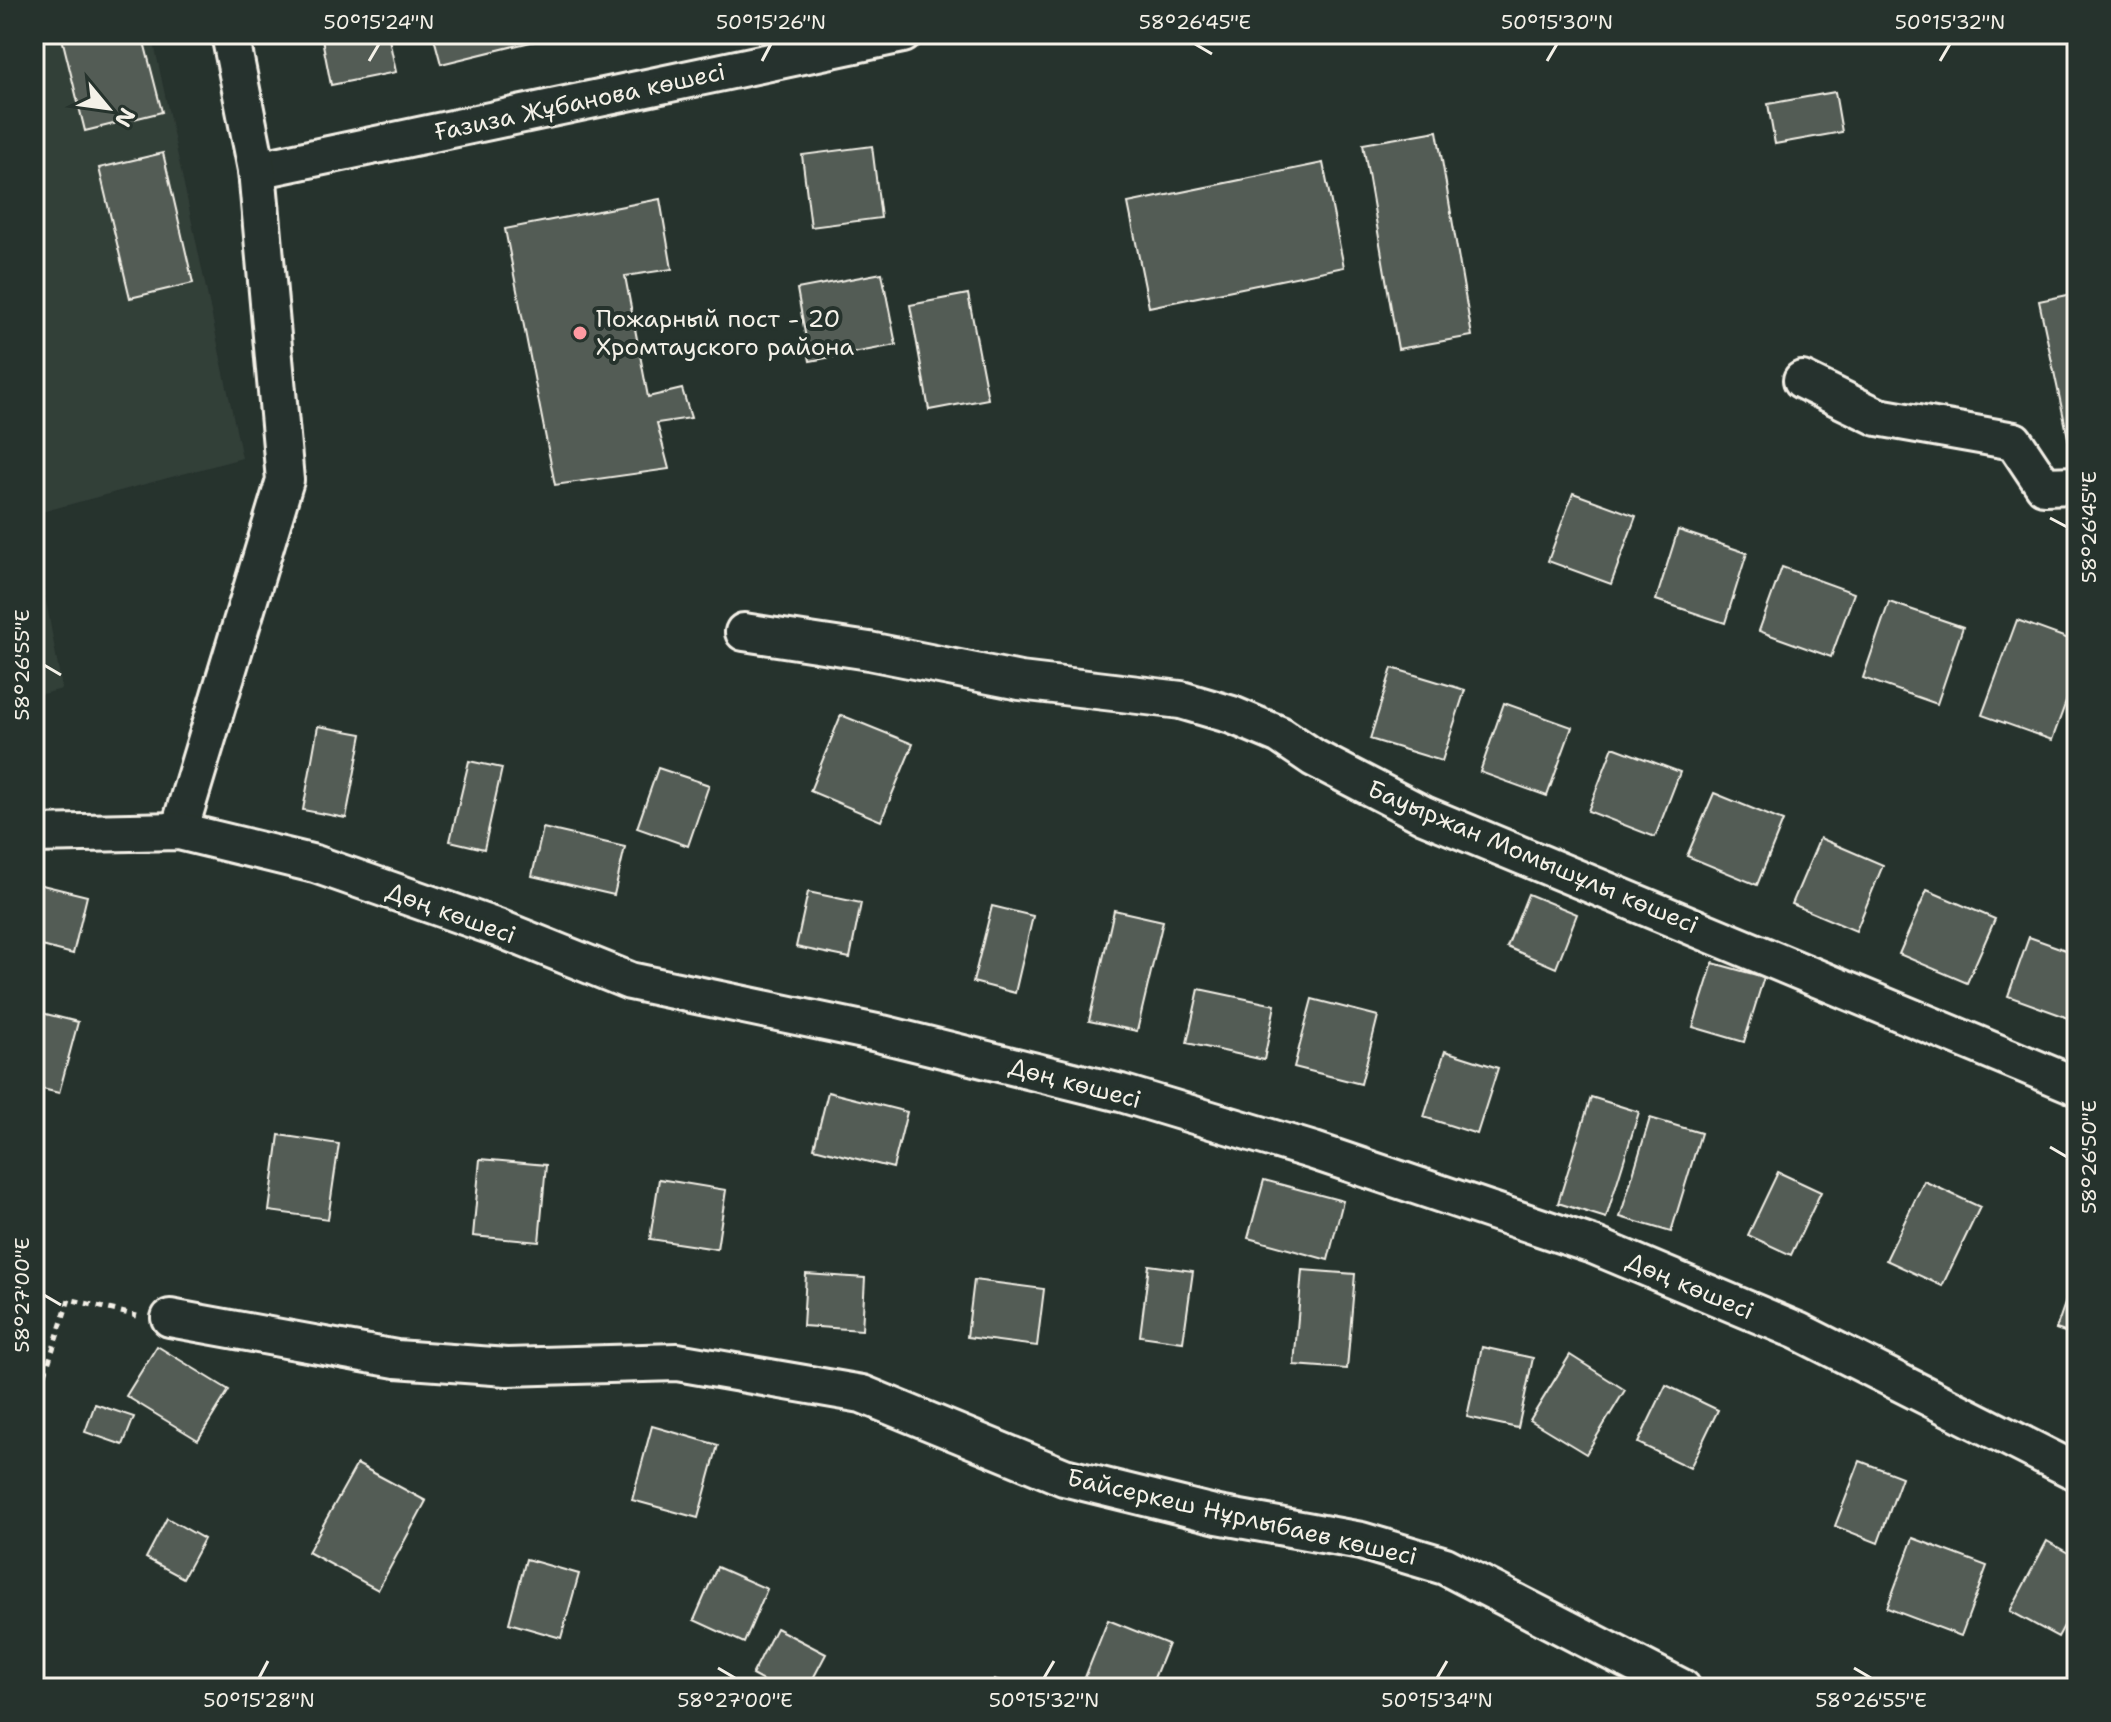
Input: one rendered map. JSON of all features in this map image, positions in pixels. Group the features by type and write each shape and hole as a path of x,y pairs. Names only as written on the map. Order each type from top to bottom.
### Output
{"street":[{"path":"179,831 285,480 257,170 230,34"},
{"name":"Ғазиза Жұбанова көшесі","path":"257,170 903,34"},
{"path":"1802,380 1878,417 2014,441 2044,486 2077,485"},
{"name":"Бауыржан Момышұлы көшесі","path":"744,632 869,651 1020,681 1181,700 1232,715 1280,735 1314,758 1424,815 2077,1086"},
{"name":"Дөң көшесі","path":"34,834 179,831 315,864 498,928 630,981 882,1034 1121,1093 1314,1151 1564,1235 1798,1331 2077,1472"},
{"name":"Байсеркеш Нұрлыбаев көшесі","path":"170,1318 396,1359 507,1367 677,1362 862,1394 1064,1477 1218,1515 1361,1541 1445,1566 1682,1688"}],"path":[{"path":"34,1408 69,1299 133,1316 170,1318"}],"shaded area":[{"path":"34,34 152,34 242,458 34,514"},
{"path":"34,534 62,689 34,696"}],"building":[{"path":"61,34 142,34 162,112 85,131"},
{"path":"321,34 388,34 396,72 331,85"},
{"path":"433,34 537,34 539,40 441,64"},
{"path":"1835,92 1842,132 1775,144 1768,104"},
{"path":"1437,131 1472,336 1398,349 1363,144"},
{"path":"872,146 881,218 811,227 802,155"},
{"path":"163,153 193,283 130,298 99,168"},
{"path":"1323,163 1344,267 1149,307 1128,203"},
{"name":"Пожарный пост - 20 Хромтауского района","path":"660,199 672,269 625,276 648,397 682,389 691,418 657,423 669,469 555,485 505,229"},
{"path":"882,273 896,345 810,361 797,289"},
{"path":"2077,293 2077,460 2073,461 2039,301"},
{"path":"968,294 988,399 929,410 910,305"},
{"path":"1573,493 1636,516 1611,584 1548,561"},
{"path":"1678,530 1747,553 1725,623 1656,600"},
{"path":"1782,567 1854,593 1831,657 1759,631"},
{"path":"1889,602 1963,627 1937,704 1863,678"},
{"path":"2017,620 2077,642 2077,672 2052,740 1982,715"},
{"path":"1392,668 1465,690 1442,761 1370,739"},
{"path":"1504,703 1572,727 1547,796 1480,772"},
{"path":"841,715 913,744 881,821 810,791"},
{"path":"318,726 362,734 346,818 303,810"},
{"path":"1613,747 1680,772 1655,837 1588,811"},
{"path":"469,761 502,768 484,849 450,841"},
{"path":"658,768 709,785 688,846 637,828"},
{"path":"1714,793 1783,821 1757,885 1687,856"},
{"path":"543,828 625,847 614,895 532,876"},
{"path":"1820,838 1883,865 1856,931 1792,904"},
{"path":"34,883 87,896 73,954 34,944"},
{"path":"1927,890 1995,919 1967,983 1899,954"},
{"path":"808,892 861,903 850,958 796,947"},
{"path":"1528,894 1577,914 1556,968 1507,947"},
{"path":"992,906 1033,916 1015,993 973,982"},
{"path":"1114,910 1163,921 1137,1031 1089,1021"},
{"path":"2029,937 2077,954 2077,1021 2008,996"},
{"path":"1713,963 1764,977 1744,1042 1693,1027"},
{"path":"1199,989 1275,1005 1264,1060 1187,1043"},
{"path":"1312,999 1378,1016 1361,1084 1294,1067"},
{"path":"34,1011 78,1022 59,1093 34,1087"},
{"path":"1445,1051 1498,1068 1477,1134 1424,1117"},
{"path":"828,1092 907,1112 893,1168 814,1148"},
{"path":"1591,1097 1639,1112 1606,1218 1558,1203"},
{"path":"1650,1118 1701,1133 1671,1232 1620,1217"},
{"path":"279,1135 339,1144 328,1219 269,1211"},
{"path":"480,1159 546,1165 539,1242 473,1236"},
{"path":"1778,1172 1821,1192 1791,1255 1748,1235"},
{"path":"659,1179 726,1190 717,1249 650,1239"},
{"path":"1264,1180 1343,1201 1328,1260 1248,1238"},
{"path":"1924,1181 1980,1207 1942,1286 1886,1260"},
{"path":"1149,1265 1193,1271 1183,1342 1140,1336"},
{"path":"1302,1270 1355,1274 1347,1369 1294,1365"},
{"path":"806,1274 865,1278 862,1330 803,1326"},
{"path":"2077,1275 2077,1336 2056,1329"},
{"path":"974,1280 1044,1289 1037,1346 967,1337"},
{"path":"157,1346 229,1390 198,1440 126,1396"},
{"path":"1482,1347 1533,1358 1518,1428 1467,1417"},
{"path":"1570,1355 1625,1390 1586,1454 1530,1420"},
{"path":"1666,1385 1718,1410 1690,1468 1638,1443"},
{"path":"95,1404 134,1417 123,1445 85,1432"},
{"path":"652,1426 718,1445 698,1518 632,1500"},
{"path":"1860,1461 1902,1477 1878,1543 1835,1526"},
{"path":"357,1464 426,1501 378,1590 308,1552"},
{"path":"167,1518 204,1539 183,1578 146,1558"},
{"path":"1913,1538 1987,1566 1961,1636 1887,1608"},
{"path":"2047,1541 2077,1558 2077,1602 2058,1637 2010,1611"},
{"path":"526,1559 579,1574 561,1638 509,1623"},
{"path":"717,1567 767,1589 744,1643 694,1620"},
{"path":"1108,1620 1168,1644 1150,1688 1105,1688 1084,1680"},
{"path":"776,1628 826,1654 808,1688 776,1688 752,1675"},
{"path":"994,1679 1021,1688 991,1688"}],"place":[{"name":"Пожарный пост - 20 Хромтауского района","path":"580,333"}]}
